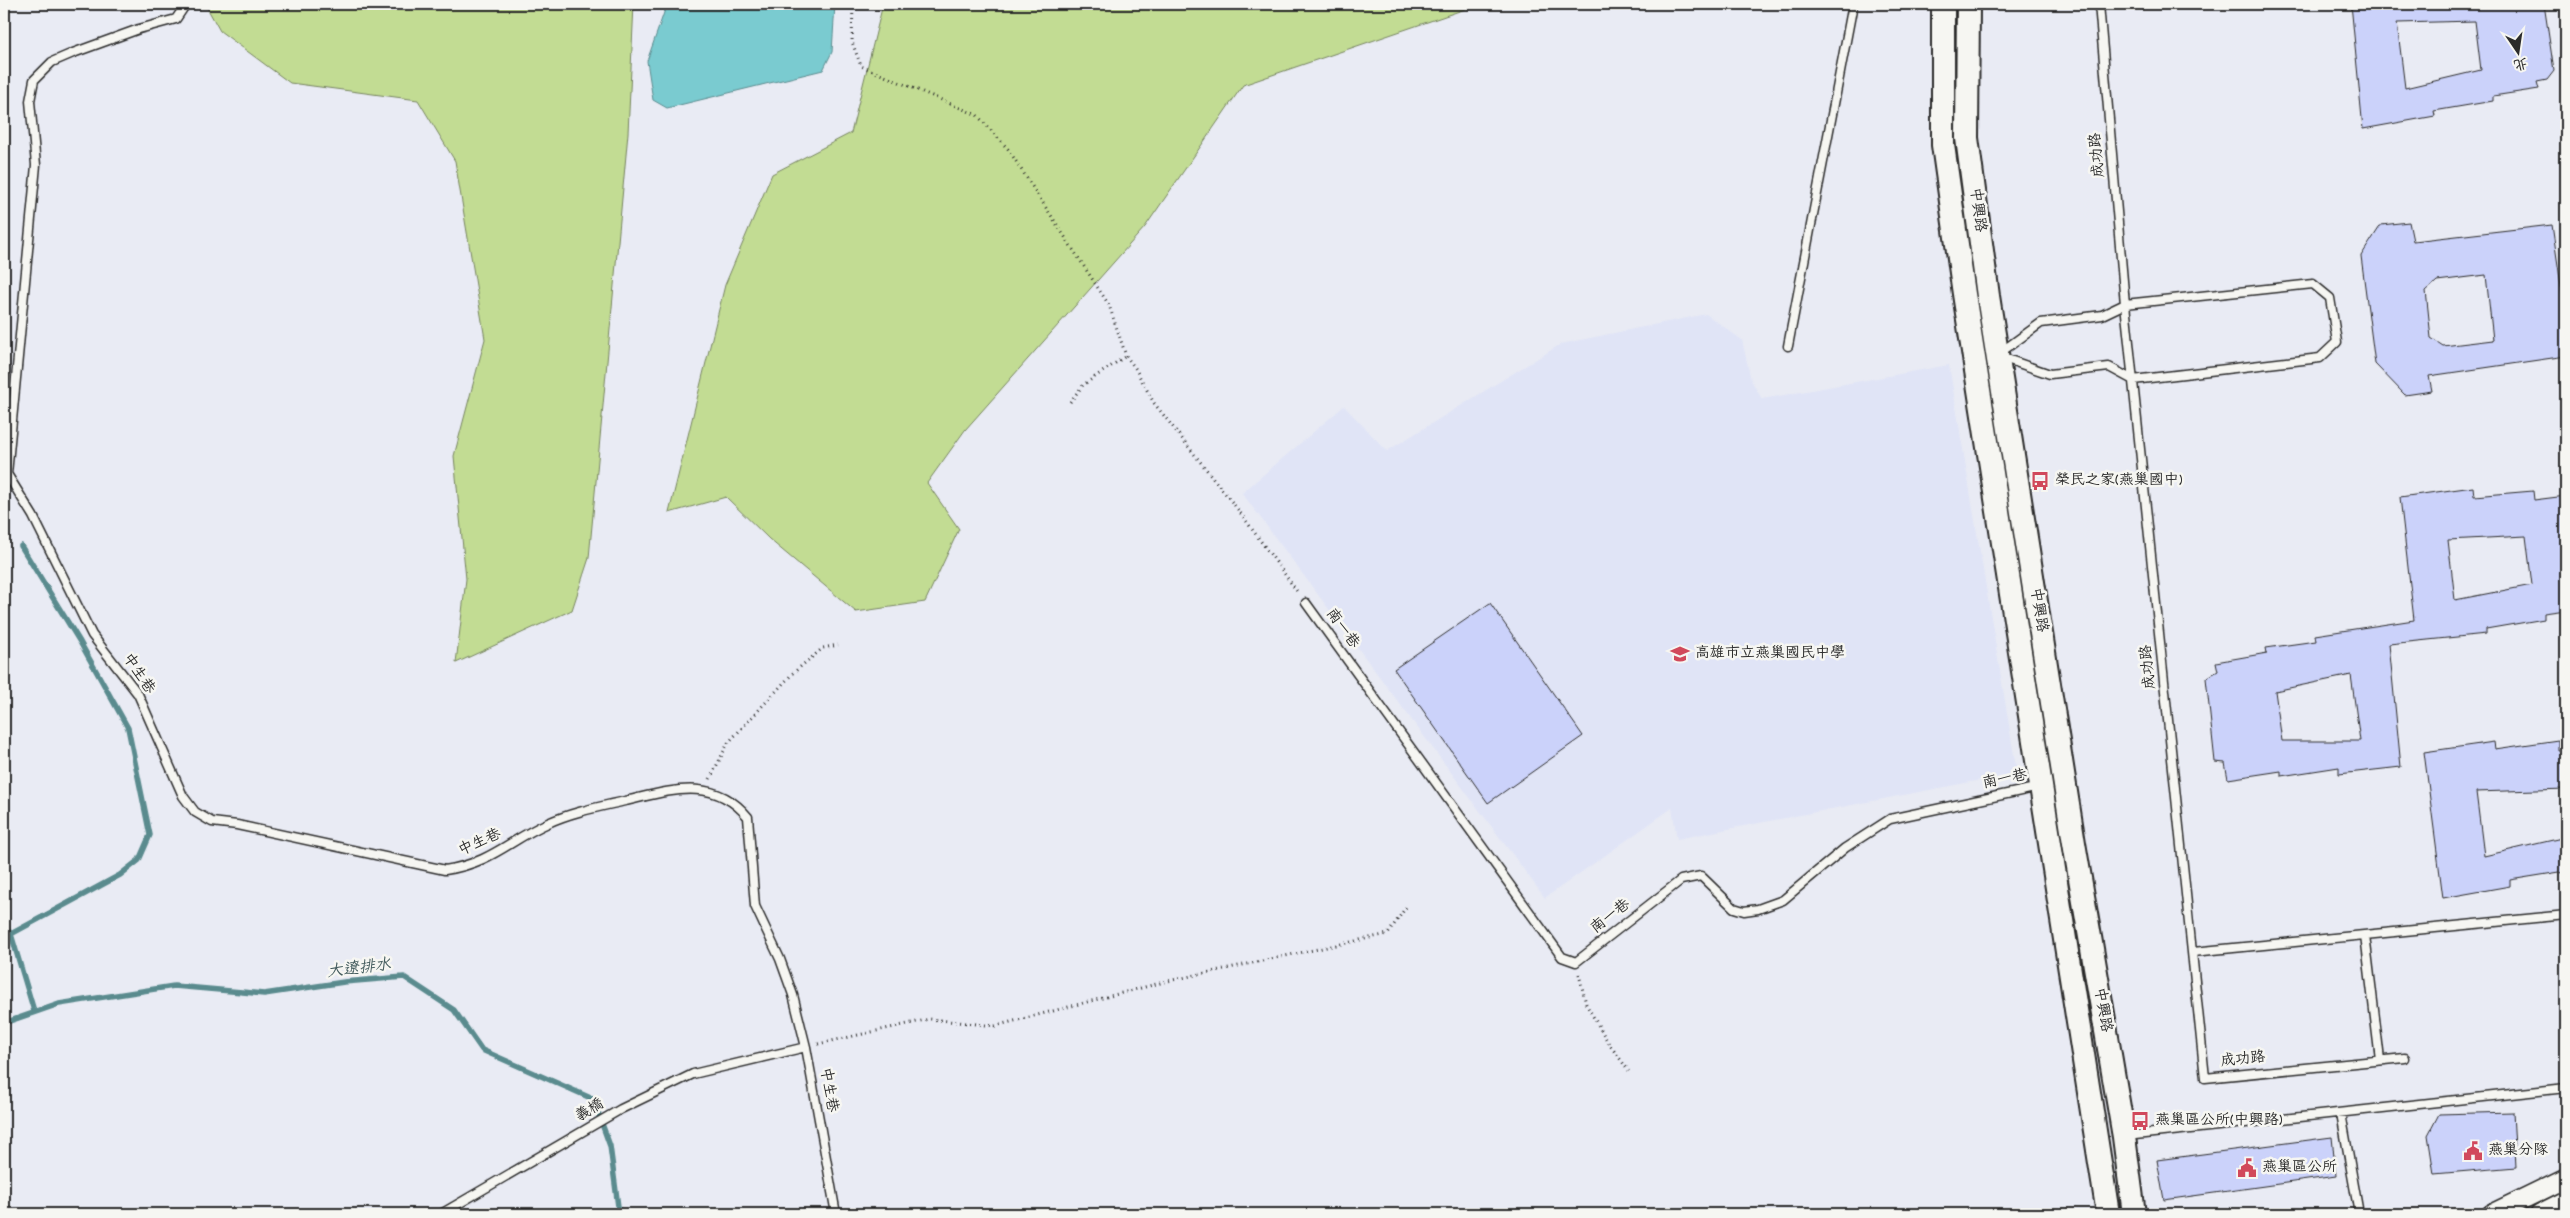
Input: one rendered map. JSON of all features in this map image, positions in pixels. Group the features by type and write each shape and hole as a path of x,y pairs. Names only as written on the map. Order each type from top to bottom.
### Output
{"main road":[{"name":"中興路","path":"1942,4 1943,145 1986,356 2053,784 2108,1214"},
{"name":"中興路","path":"1968,4 1968,138 1986,356"},
{"name":"中興路","path":"2053,784 2124,1137 2134,1214"}],"street":[{"path":"2492,1214 2566,1179"},
{"path":"2540,1214 2566,1201"}],"lane":[{"path":"5,474 36,165 30,101 34,80 52,62 139,29 176,19 186,4"},
{"path":"1788,346 1853,4"},
{"name":"成功路","path":"2099,4 2125,304 2205,1078 2404,1058"},
{"path":"2314,284 2330,298 2337,342 2320,358 2133,380 2109,367 2050,374 1986,356 2041,323 2102,315 2125,304 2314,284"},
{"name":"中生巷","path":"4,460 5,474 33,516 92,635 138,694 183,796 195,812 212,822 237,825 445,870 464,867 488,858 548,823 593,808 682,788 704,790 724,796 738,805 748,816 755,906 780,959 793,995 806,1047 836,1214"},
{"name":"南一巷","path":"1306,603 1562,957 1576,962 1681,880 1701,876 1734,908 1744,911 1758,909 1783,900 1845,848 1890,819 2053,784"},
{"path":"2193,952 2566,915"},
{"path":"2365,935 2380,1060"},
{"name":"義橋","path":"441,1214 621,1109 693,1074 806,1047"},
{"path":"2124,1137 2566,1088"},
{"path":"2341,1113 2359,1214"}],"path":[{"path":"854,4 852,42 861,66 977,115 1008,149 1109,305 1126,356 1135,368 1154,403 1239,511 1306,603"},
{"path":"1070,402 1083,384 1126,356"},
{"path":"704,790 728,743 793,673 823,648 838,644"},
{"path":"806,1047 930,1019 995,1026 1168,981 1388,934 1408,904"},
{"path":"1576,962 1586,1004 1609,1044 1629,1071"}],"shaded area":[{"name":"高雄市立燕巢國民中學","path":"1706,314 1742,340 1751,380 1762,399 1949,365 2017,773 1677,839 1672,808 1545,898 1242,493 1344,406 1387,451 1561,344"}],"green space":[{"path":"205,4 634,4 628,133 589,558 572,610 456,663 466,579 454,456 485,339 455,161 418,100 290,83 220,31"},
{"path":"883,4 1480,4 1243,85 1145,227 965,430 927,483 959,529 925,602 856,612 769,539 726,497 669,513 725,285 772,174 851,133"}],"water":[{"path":"667,4 835,4 832,52 823,70 667,108 653,100 647,61"}],"building":[{"path":"2351,4 2544,4 2554,71 2547,80 2537,82 2539,89 2493,96 2493,101 2434,111 2435,116 2363,129","holes":["2475,21 2481,70 2405,88 2397,23"]},
{"path":"2409,222 2413,241 2552,225 2566,319 2566,356 2429,376 2432,391 2405,395 2375,364 2361,256 2381,225","holes":["2486,275 2493,340 2443,346 2431,338 2426,291 2437,281"]},
{"path":"2473,487 2474,496 2533,491 2534,500 2566,496 2566,610 2544,613 2544,619 2486,629 2486,634 2389,644 2401,767 2339,774 2339,767 2281,776 2281,771 2228,779 2225,763 2215,762 2206,678 2218,671 2216,662 2267,653 2266,648 2316,641 2315,635 2414,620 2400,497","holes":["2526,536 2532,585 2455,600 2448,540","2351,675 2360,741 2282,741 2275,691"]},
{"path":"1490,603 1583,736 1488,803 1394,669"},
{"path":"2558,740 2558,751 2566,750 2566,789 2476,792 2484,856 2566,837 2566,871 2510,880 2510,886 2443,898 2424,752 2494,742 2495,749"},
{"name":"燕巢分隊","path":"2513,1112 2516,1167 2434,1174 2428,1135 2439,1114"},
{"name":"燕巢區公所","path":"2332,1137 2336,1176 2164,1200 2157,1160"}],"waterway":[{"path":"11,934 120,875 139,860 150,835 128,728 80,642 21,546"},
{"path":"4,926 11,934 34,1011"},
{"name":"大遼排水","path":"4,1023 59,1004 174,986 264,994 344,982 404,977 454,1010 482,1050 593,1099 610,1146 619,1214"}],"place":[{"name":"榮民之家(燕巢國中)","path":"2040,481"},
{"name":"高雄市立燕巢國民中學","path":"1680,654"},
{"name":"燕巢區公所(中興路)","path":"2140,1121"},
{"name":"燕巢分隊","path":"2473,1151"},
{"name":"燕巢區公所","path":"2247,1168"}]}
